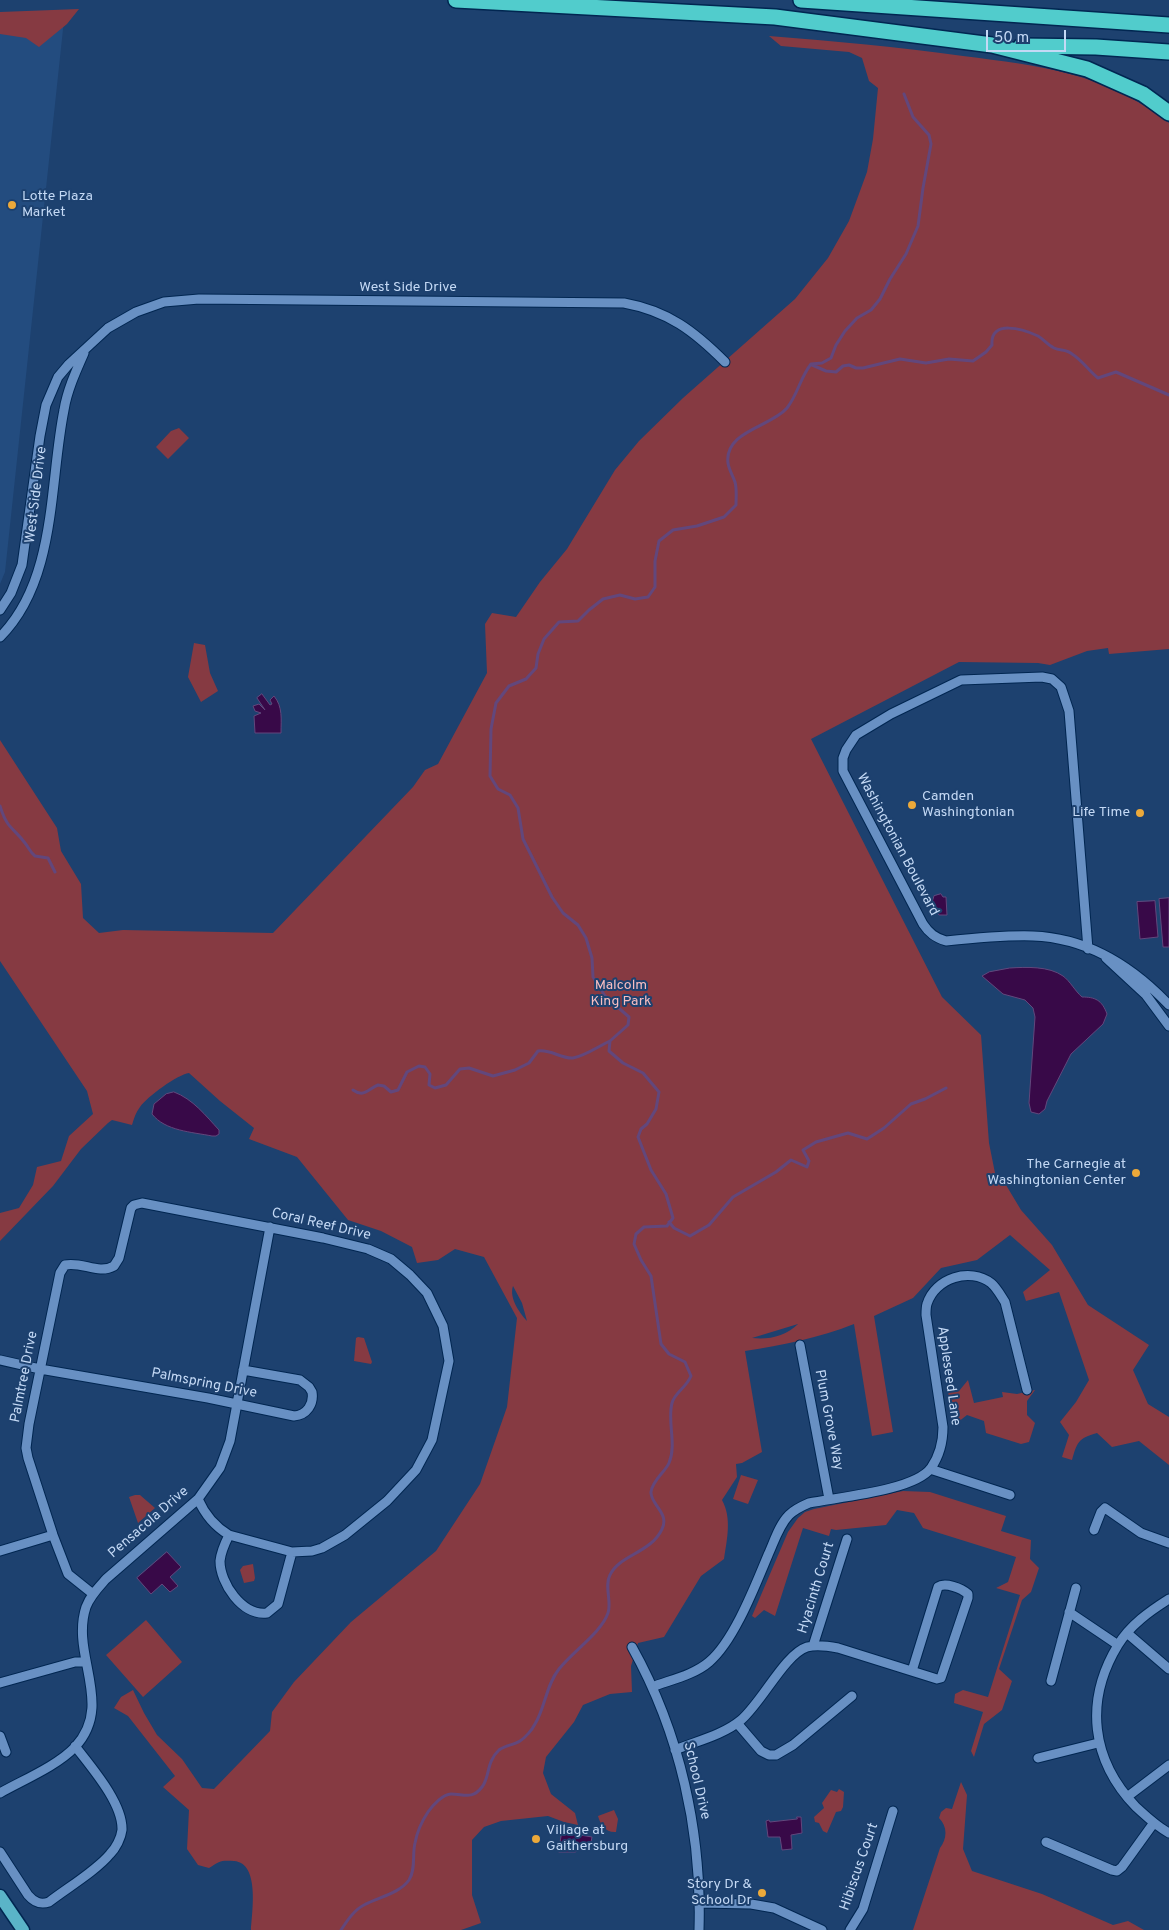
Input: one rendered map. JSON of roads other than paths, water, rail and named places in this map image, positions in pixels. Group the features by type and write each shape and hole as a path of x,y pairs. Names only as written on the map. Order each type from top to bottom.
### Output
{"highway":[{"path":"456,0 775,17 992,45 1096,47 1169,52"},
{"path":"801,0 1169,25"},
{"path":"992,45 1087,69 1143,94 1169,113"}],"main road":[{"path":"0,1896 23,1930"}],"street":[{"name":"West Side Drive","path":"0,610 11,593 22,565 40,436 51,391 58,377 108,328 136,312 164,302 199,299 603,302 643,306 673,319 694,333 725,362"},
{"name":"West Side Drive","path":"0,637 17,617 27,600 41,565 64,407 86,348"},
{"name":"Washingtonian Boulevard","path":"1088,948 1068,710 1064,693 1056,682 1042,677 961,680 891,714 856,735 846,750 843,771 923,924 930,933 938,939 946,941 1012,936 1052,937 1112,957 1152,987 1169,1005"},
{"name":"Washingtonian Boulevard","path":"1105,956 1108,962 1146,995 1169,1026"},
{"name":"Coral Reef Drive","path":"134,1205 142,1203 368,1249 391,1260 410,1275 427,1293 443,1326 448,1361 432,1440 416,1470 387,1501 345,1535 322,1548 312,1551 292,1552 229,1535 209,1519 198,1499"},
{"name":"Palmtree Drive","path":"93,1594 68,1574 53,1535 26,1448 28,1424 62,1269 65,1265 73,1264 100,1270 114,1266 119,1258 130,1212 134,1205"},
{"name":"Pensacola Drive","path":"0,1793 58,1760 75,1746 89,1725 92,1712 93,1699 83,1639 83,1620 86,1606 93,1594 106,1579 198,1499 220,1468 230,1441 270,1228"},
{"name":"Appleseed Lane","path":"930,1469 940,1449 943,1427 926,1315 927,1303 934,1291 946,1281 956,1276 968,1275 991,1283 998,1292 1005,1302 1027,1390"},
{"name":"Plum Grove Way","path":"800,1345 829,1499"},
{"name":"Palmspring Drive","path":"0,1360 40,1369 172,1391 294,1416 300,1416 308,1409 313,1396 309,1387 300,1380 243,1370"},
{"path":"652,1687 700,1668 710,1661 727,1639 742,1614 779,1530 789,1515 800,1507 829,1499 895,1487 908,1483 930,1469 1010,1495"},
{"path":"1094,1530 1100,1512 1106,1508 1141,1533 1169,1543"},
{"path":"0,1551 53,1535"},
{"path":"229,1535 220,1559 223,1579 242,1604 257,1612 267,1613 278,1604 292,1552"},
{"name":"Hyacinth Court","path":"814,1646 847,1539"},
{"path":"675,1750 719,1733 737,1723 759,1702 790,1658 806,1647 838,1648 937,1678 943,1676 968,1598 968,1594 964,1591 942,1584 938,1587 912,1670"},
{"path":"1051,1681 1076,1588"},
{"path":"1169,1599 1140,1620 1118,1645 1108,1665 1100,1689 1097,1715 1098,1743 1112,1776 1127,1797 1153,1824 1169,1833"},
{"path":"1069,1612 1118,1645"},
{"path":"1127,1633 1169,1669"},
{"name":"School Drive","path":"632,1647 652,1687 675,1750 691,1812 699,1878 699,1930"},
{"path":"0,1683 75,1662 86,1662"},
{"path":"737,1723 761,1751 769,1755 776,1755 792,1746 852,1696"},
{"path":"0,1736 6,1752"},
{"path":"1038,1758 1098,1743"},
{"path":"0,1852 28,1895 40,1903 49,1902 110,1855 118,1843 122,1830 120,1818 114,1800 75,1746"},
{"path":"1127,1797 1169,1765"},
{"name":"Hibiscus Court","path":"850,1930 863,1909 893,1811"},
{"path":"1046,1842 1117,1871 1122,1867 1153,1824"},
{"path":"700,1903 751,1904 774,1908 822,1930"}],"waterway":[{"path":"341,1930 360,1907 400,1889 409,1880 413,1867 417,1835 428,1812 438,1800 448,1794 475,1794 482,1787 492,1759 499,1750 520,1741 530,1731 538,1718 555,1675 565,1662 599,1628 608,1613 608,1579 614,1568 650,1544 657,1537 662,1529 664,1518 653,1501 651,1492 654,1484 669,1463 671,1456 672,1403 691,1376 685,1362 669,1354 661,1344 651,1276 634,1244 636,1234 644,1227 667,1226 673,1218 666,1194 651,1170 638,1137 641,1129 647,1124 656,1109 659,1092 643,1073 623,1063 609,1051 610,1041 628,1025 629,1017 605,996 593,977 592,958 586,938 578,925 563,913 552,897 523,839 518,808 510,795 498,789 490,776 491,729 496,703 509,686 526,679 536,668 538,654 544,639 559,622 578,621 603,599 620,595 635,599 648,597 655,587 655,561 659,541 673,530 697,526 724,517 736,505 736,485 728,463 729,452 733,444 750,431 780,415 794,397 811,364 822,363 831,358 836,345 845,331 857,318 871,310 880,299 906,254 918,226 931,144 929,135 913,117 904,94"},
{"path":"812,365 826,371 836,372 843,366 849,365 863,368 900,359 926,363 949,359 973,361 992,345 996,332 1009,328 1032,333 1054,348 1070,352 1098,378 1116,372 1169,395"},
{"path":"0,806 8,824 32,853 35,856 48,858 55,872"},
{"path":"353,1090 363,1093 378,1085 384,1086 391,1092 398,1090 407,1072 419,1066 425,1067 430,1074 429,1085 435,1088 446,1085 460,1069 469,1068 493,1076 515,1070 529,1063 538,1051 547,1051 573,1058 610,1041"},
{"path":"669,1222 674,1228 690,1236 709,1225 733,1197 776,1172 791,1160 807,1167 809,1161 803,1150 816,1142 848,1133 867,1139 884,1128 911,1104 946,1088"}],"place":[{"name":"Lotte Plaza Market","path":"12,205"},
{"name":"Camden Washingtonian","path":"912,805"},
{"name":"Life Time","path":"1140,813"},
{"name":"The Carnegie at Washingtonian Center","path":"1136,1173"},
{"name":"Village at Gaithersburg","path":"536,1839"},
{"name":"Story Dr & School Dr","path":"762,1893"}],"park label":[{"name":"Malcolm King Park","path":"621,994"}]}
